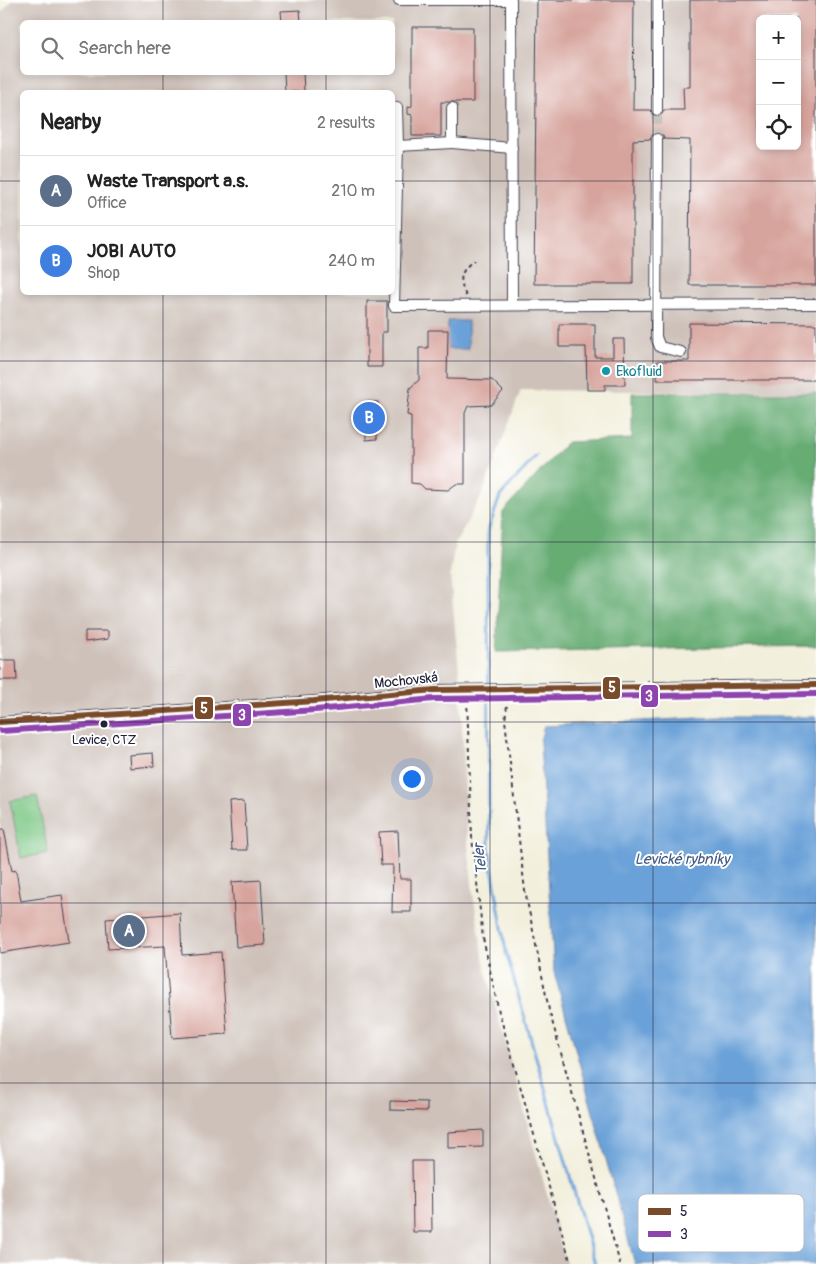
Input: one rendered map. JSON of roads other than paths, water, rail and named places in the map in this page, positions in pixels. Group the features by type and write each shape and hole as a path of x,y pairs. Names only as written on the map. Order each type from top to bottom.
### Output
{"street":[{"path":"399,0 511,0 512,304"},
{"path":"657,0 657,110"},
{"path":"395,266 397,107"},
{"path":"452,108 452,143"},
{"path":"657,139 656,337 660,347 682,352"},
{"path":"398,146 452,143 512,148"},
{"path":"394,295 394,306 816,304"},
{"name":"Mochovská","path":"0,722 472,689 816,685"}],"water":[{"path":"448,321 468,321 468,349 447,349"},
{"name":"Levické rybníky","path":"719,717 816,717 816,1264 635,1264 554,972 540,742 544,726"}],"waterway":[{"name":"Teler","path":"537,455 500,496 488,531 489,849 506,952 595,1264"}],"tunnel":[{"path":"657,110 657,139"}],"place":[{"name":"Ekofluid","path":"606,371"},
{"name":"JOBI AUTO","path":"369,418"},
{"name":"Levice, CTZ","path":"104,724"},
{"name":"Waste Transport a.s.","path":"129,931"}]}
